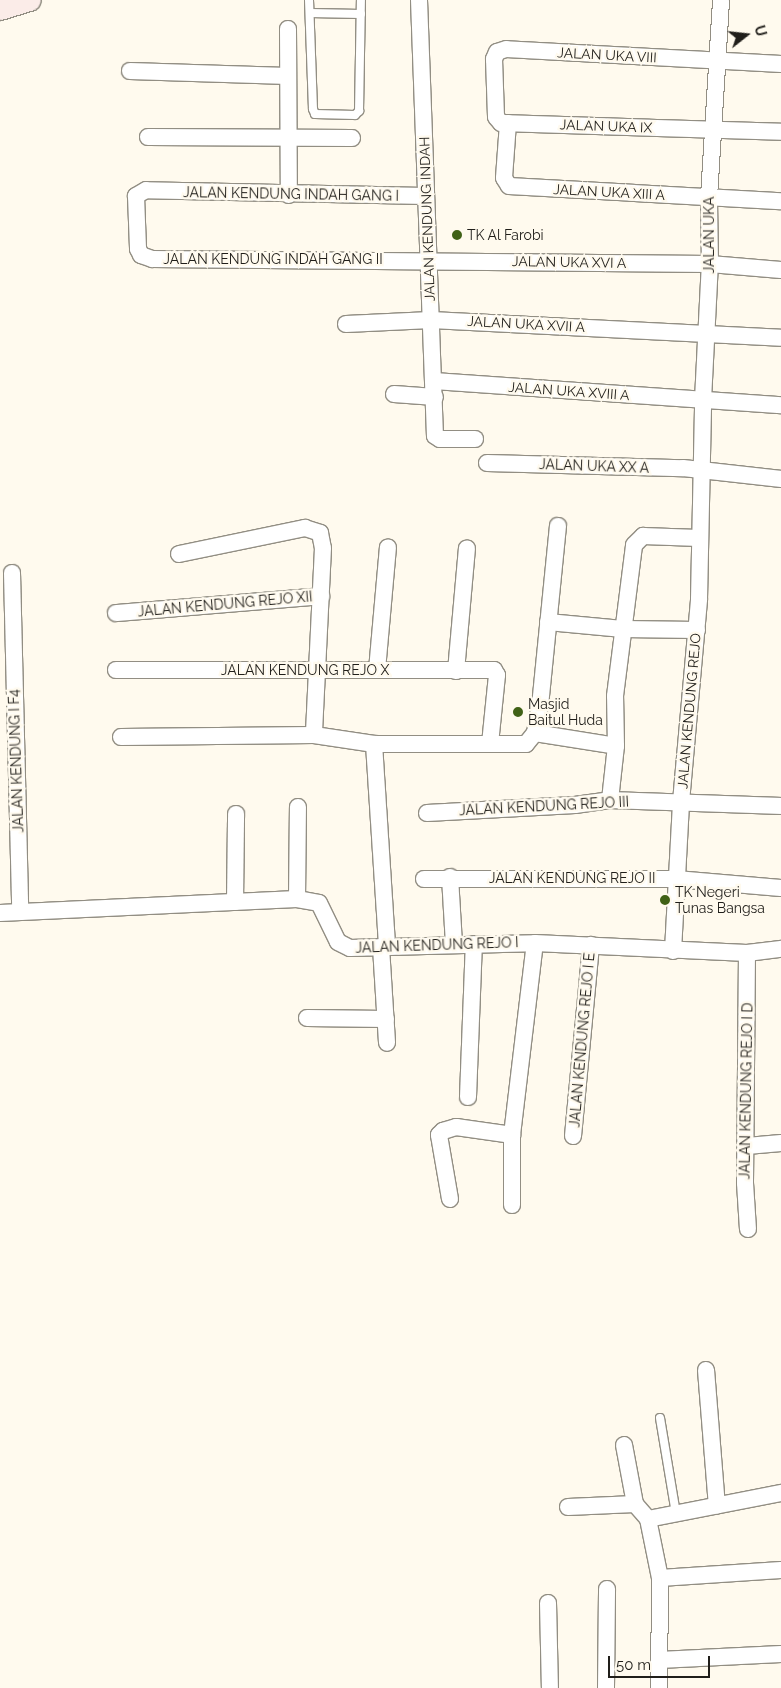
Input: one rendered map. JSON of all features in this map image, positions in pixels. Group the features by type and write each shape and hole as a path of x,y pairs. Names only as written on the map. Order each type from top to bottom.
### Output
{"main road":[{"path":"0,9 30,0"}],"street":[{"name":"JALAN KENDUNG INDAH","path":"419,0 425,196 436,438 475,439"},
{"name":"JALAN UKA","path":"702,470 703,400 710,264 709,197 721,0"},
{"path":"288,29 289,195"},
{"name":"JALAN UKA VIII","path":"504,123 496,118 494,69 497,52 506,49 781,64"},
{"path":"130,71 288,76"},
{"name":"JALAN UKA IX","path":"504,123 781,132"},
{"name":"JALAN UKA XIII A","path":"504,123 504,178 509,186 781,201"},
{"path":"148,137 352,138"},
{"name":"JALAN KENDUNG INDAH GANG I","path":"157,191 289,195 425,196"},
{"name":"JALAN KENDUNG INDAH GANG II","path":"157,191 140,193 136,196 134,209 138,249 142,255 152,259 428,259"},
{"name":"JALAN UKA XVI A","path":"428,259 710,264 781,270"},
{"name":"JALAN UKA XVII A","path":"346,324 431,320 781,338"},
{"name":"JALAN UKA XVIII A","path":"394,394 434,389 781,405"},
{"name":"JALAN UKA XX A","path":"487,463 702,470 781,480"},
{"name":"JALAN KENDUNG REJO","path":"674,951 681,802 699,596 702,470"},
{"path":"121,737 314,735 374,744 526,744 535,733 558,526"},
{"path":"178,554 305,528 314,530 323,539 321,596"},
{"path":"610,800 616,746 615,696 623,629 637,542 643,536 699,538"},
{"path":"377,670 388,547"},
{"path":"456,671 467,548"},
{"name":"JALAN KENDUNG I F4","path":"12,574 6,610 7,683 20,912"},
{"name":"JALAN KENDUNG REJO XII","path":"116,614 321,596 314,735"},
{"path":"548,622 623,629 697,630"},
{"name":"JALAN KENDUNG REJO X","path":"116,670 494,670 497,675 490,744"},
{"path":"535,733 616,746"},
{"path":"374,744 387,1044"},
{"name":"JALAN KENDUNG REJO III","path":"427,813 575,805 610,800 781,806"},
{"path":"297,899 298,807"},
{"path":"235,902 236,814"},
{"path":"450,877 454,944"},
{"name":"JALAN KENDUNG REJO II","path":"424,879 450,877 676,879 781,888"},
{"name":"JALAN KENDUNG REJO I","path":"0,913 297,899 320,903 343,946 384,947 535,943 747,954 781,949"},
{"path":"512,1205 512,1135 535,943"},
{"path":"468,1097 474,944"},
{"name":"JALAN KENDUNG REJO I E","path":"573,1136 591,945"},
{"name":"JALAN KENDUNG REJO I D","path":"747,954 748,1229"},
{"path":"307,1018 386,1019"},
{"path":"450,1199 439,1135 442,1131 456,1127 512,1135"},
{"path":"747,1146 781,1143"},
{"path":"706,1370 717,1506"},
{"path":"624,1445 634,1504 648,1519 660,1578 659,1688"},
{"path":"648,1519 781,1493"},
{"path":"568,1507 634,1504"},
{"path":"660,1578 781,1570"},
{"path":"606,1688 607,1589"},
{"path":"548,1603 550,1688"},
{"path":"659,1660 781,1654"}],"lane":[{"path":"309,0 312,109 315,114 355,115 359,111 361,0"},
{"path":"310,13 361,14"},
{"path":"660,1418 676,1514"}],"place":[{"name":"TK Al Farobi","path":"457,235"},
{"name":"Masjid Baitul Huda","path":"518,712"},
{"name":"TK Negeri Tunas Bangsa","path":"665,900"}]}
